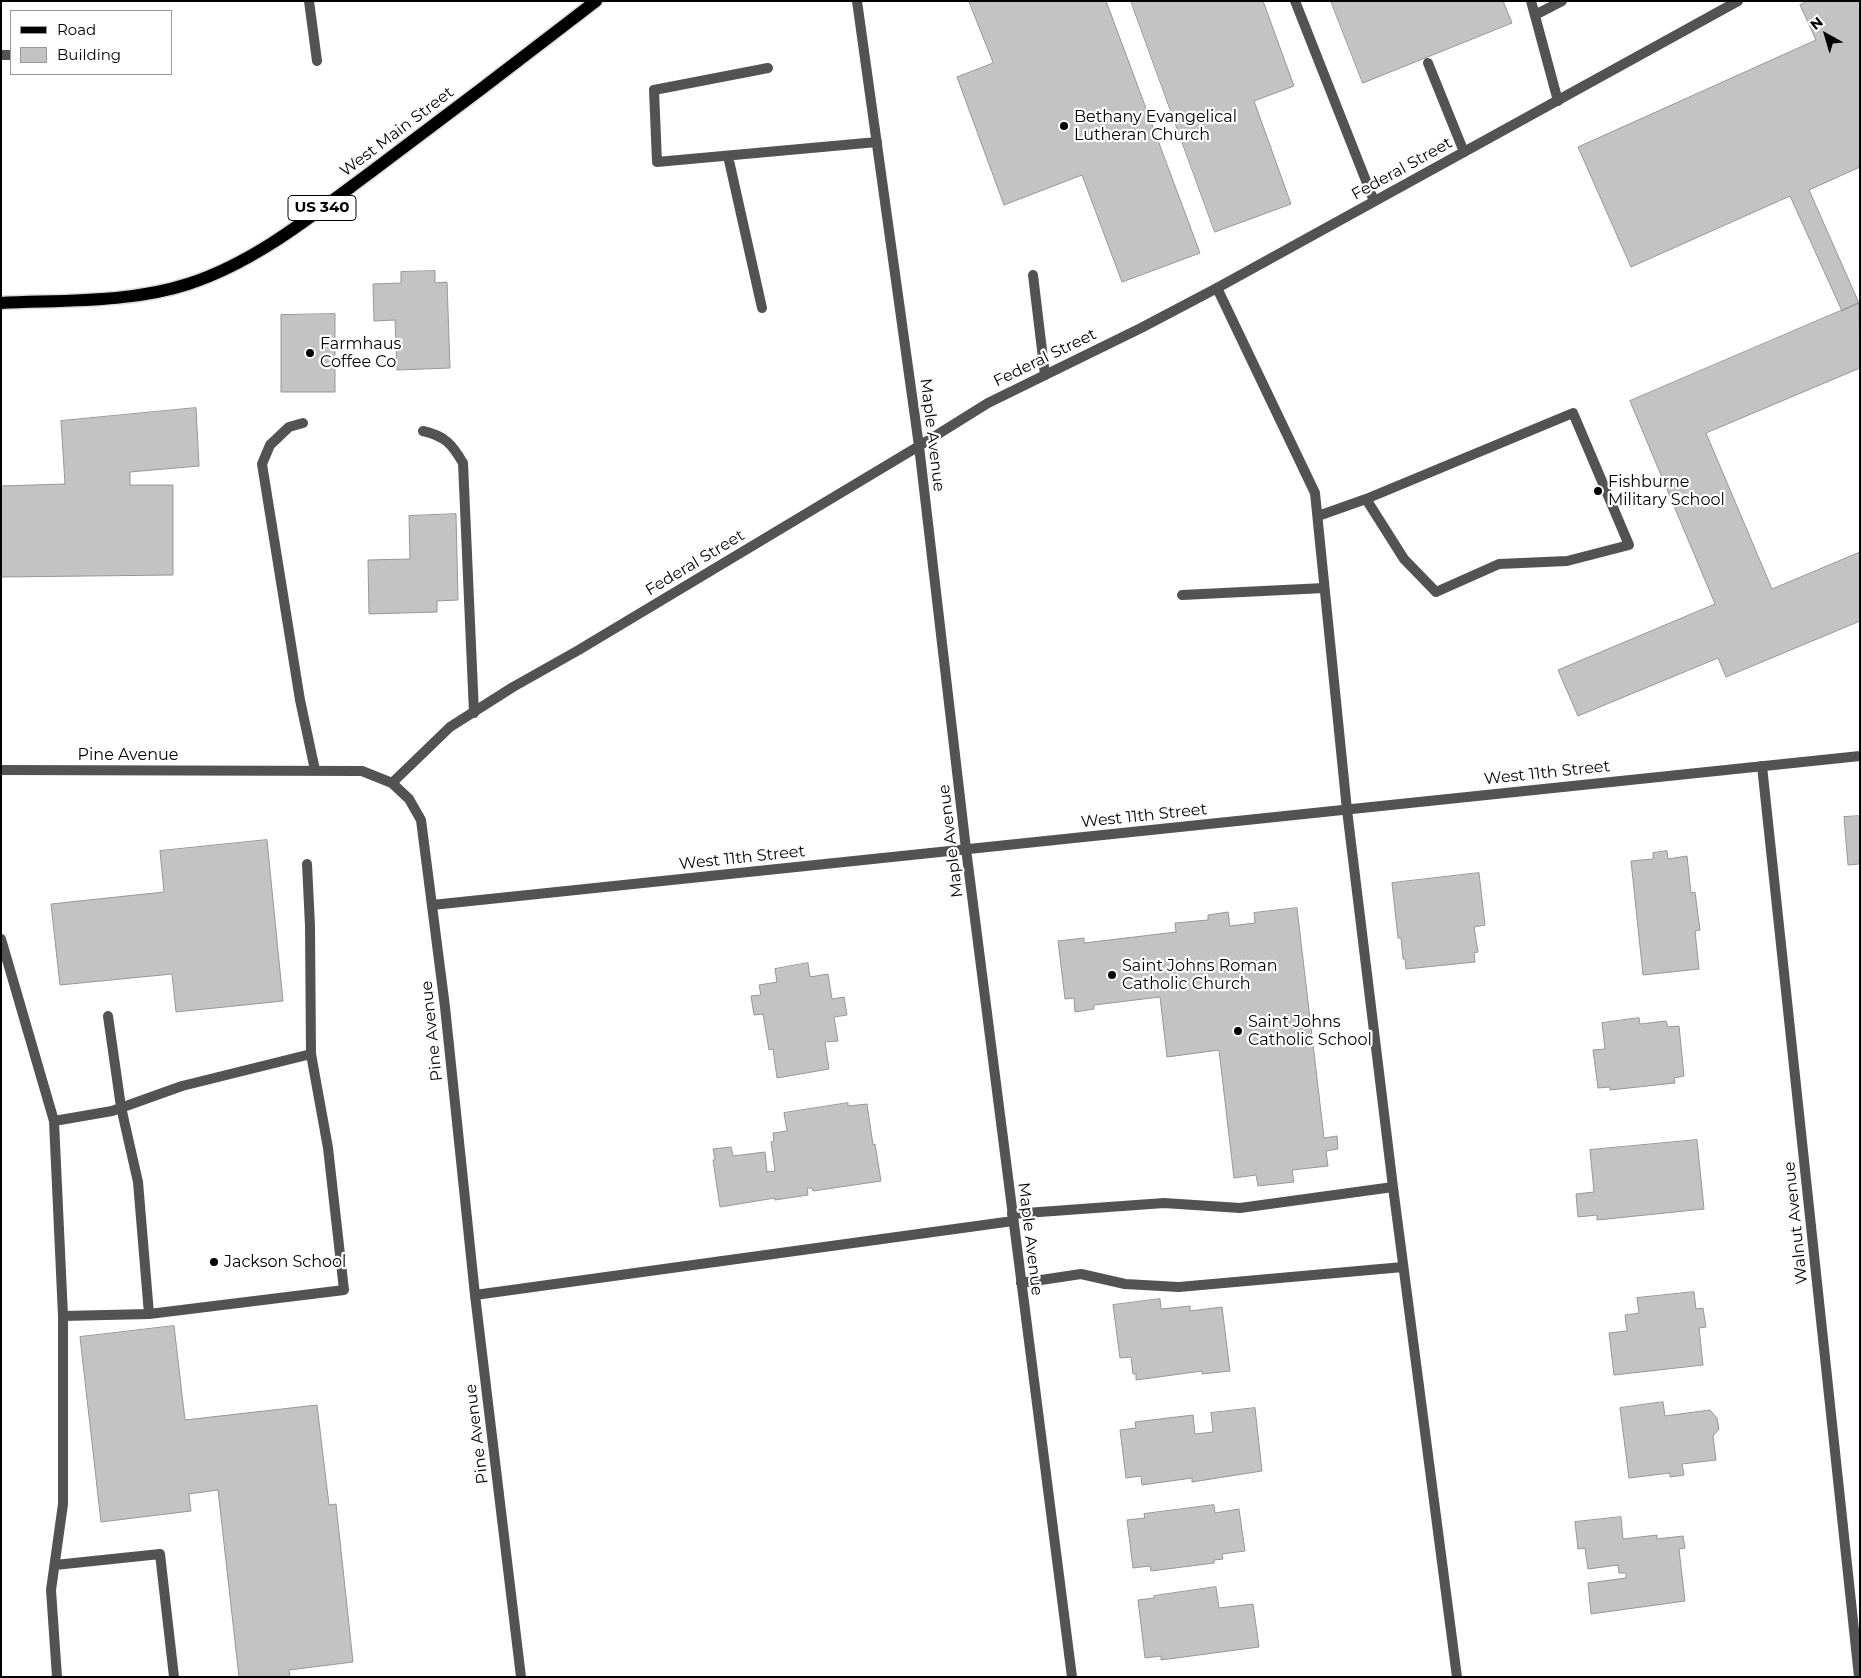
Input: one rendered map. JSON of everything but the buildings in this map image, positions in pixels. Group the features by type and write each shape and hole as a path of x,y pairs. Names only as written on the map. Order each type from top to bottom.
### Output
{"main road":[{"name":"West Main Street","path":"1,303 125,297 156,292 187,284 217,273 249,257 314,214 596,1"}],"street":[{"path":"309,1 317,61"},
{"name":"Maple Avenue","path":"857,1 919,446 966,849 1072,1677"},
{"path":"1295,1 1374,201"},
{"path":"1531,1 1558,101"},
{"path":"1535,15 1562,1"},
{"name":"Federal Street","path":"392,783 450,727 513,687 577,651 988,403 1141,328 1217,288 1738,1"},
{"path":"1428,63 1464,152"},
{"path":"768,68 654,90 657,162 877,142"},
{"path":"728,156 762,308"},
{"path":"1033,275 1045,375"},
{"path":"1217,288 1315,493 1347,810 1403,1267 1457,1677"},
{"path":"1318,516 1366,499 1573,413 1629,545 1567,561 1499,564 1436,592 1404,559 1366,499"},
{"path":"303,423 289,428 270,445 262,464 300,700 315,770"},
{"path":"423,431 435,434 451,444 463,463 474,712"},
{"path":"1182,595 1324,588"},
{"name":"West 11th Street","path":"432,905 1860,756"},
{"name":"Walnut Avenue","path":"1762,766 1859,1677"},
{"name":"Pine Avenue","path":"1,770 362,771 392,783 409,799 421,820 432,905 445,1007 475,1295 521,1677"},
{"path":"63,1316 149,1314 344,1290 328,1148 311,1054 310,926 307,864"},
{"path":"1,939 54,1121 63,1316 63,1504 52,1590 57,1677"},
{"path":"108,1016 121,1108 138,1182 149,1314"},
{"path":"54,1121 112,1111 182,1086 311,1054"},
{"path":"475,1295 1012,1218 1164,1203 1240,1208 1393,1187"},
{"path":"1021,1283 1081,1274 1126,1284 1179,1287 1403,1267"},
{"path":"55,1566 160,1554 174,1677"}],"place":[{"name":"Bethany Evangelical Lutheran Church","path":"1064,126"},
{"name":"Farmhaus Coffee Co","path":"310,353"},
{"name":"Fishburne Military School","path":"1598,491"},
{"name":"Saint Johns Roman Catholic Church","path":"1112,975"},
{"name":"Saint Johns Catholic School","path":"1238,1031"},
{"name":"Jackson School","path":"214,1262"}]}
